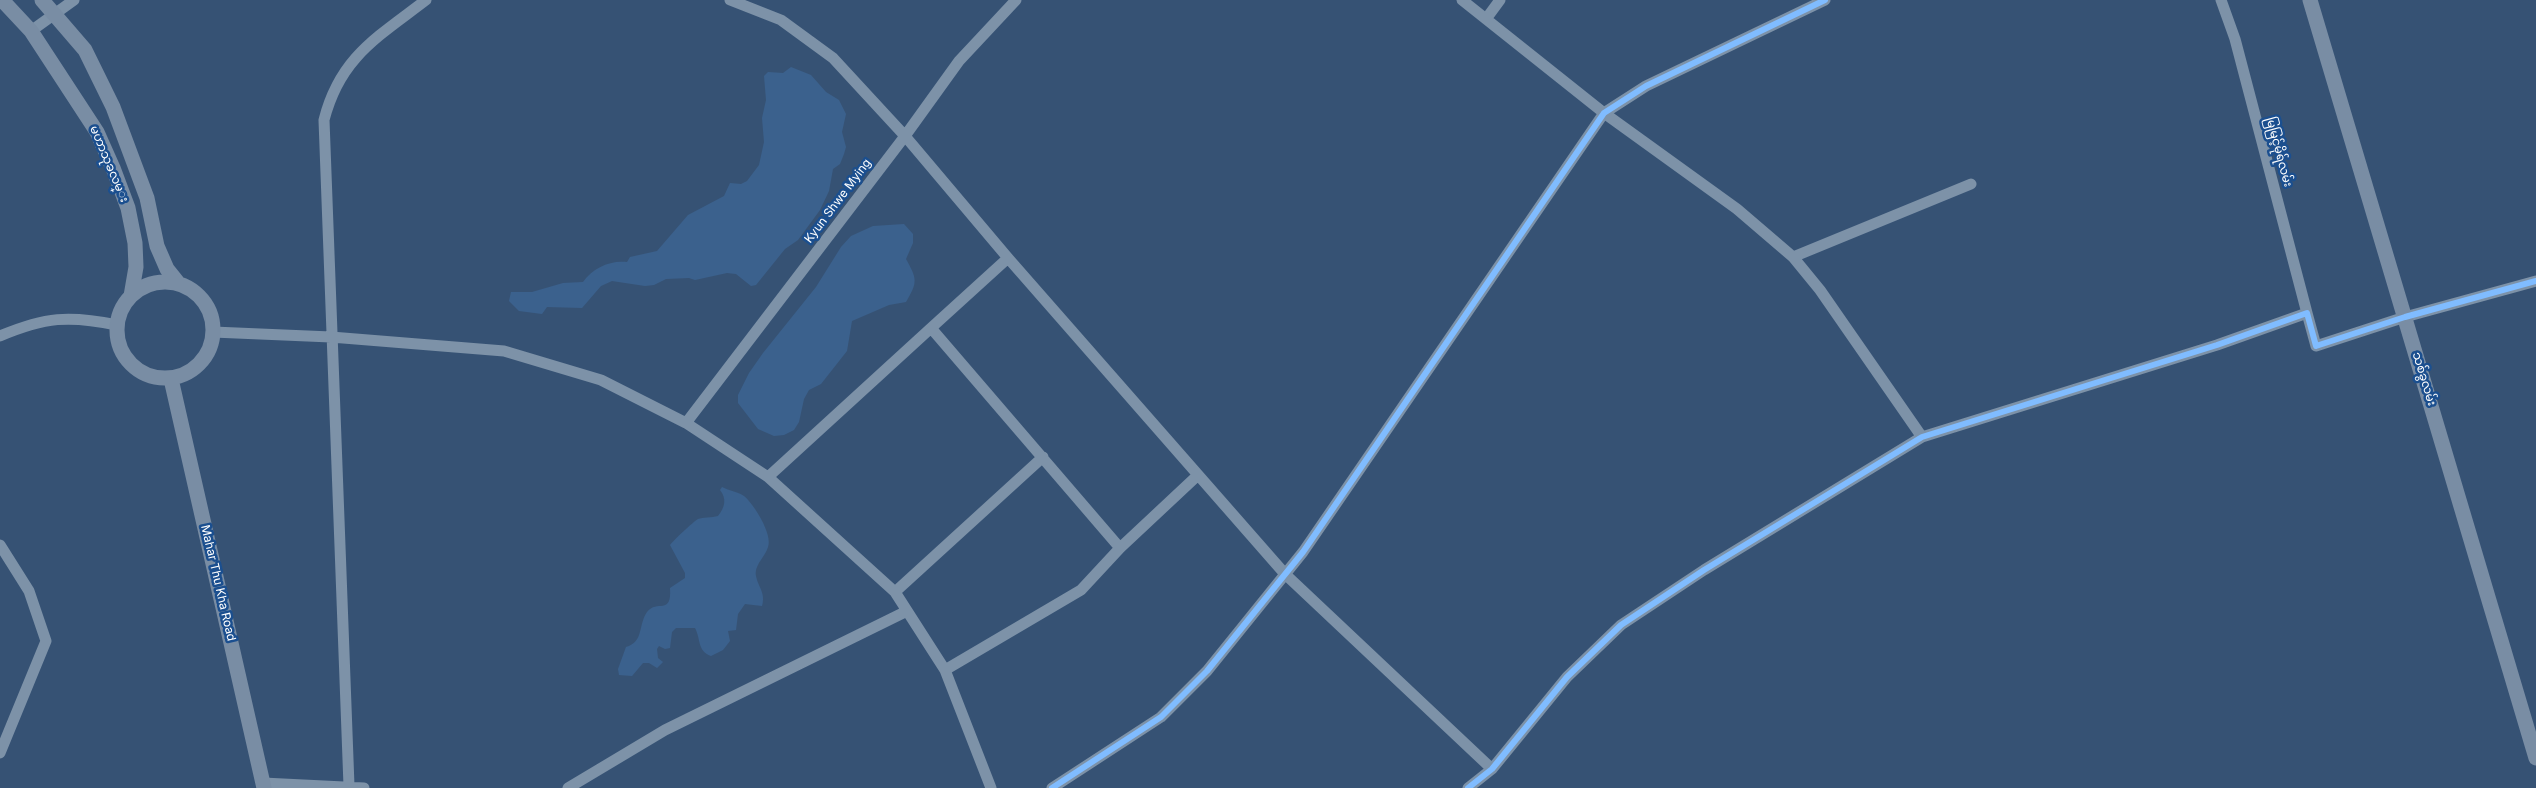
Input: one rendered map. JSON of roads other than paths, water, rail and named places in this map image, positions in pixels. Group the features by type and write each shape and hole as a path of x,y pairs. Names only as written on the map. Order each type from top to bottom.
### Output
{"main road":[{"name":"မဟာသုခလမ္း","path":"2,0 31,31 98,132 128,208 135,243 136,267 130,296"},
{"path":"42,0 54,13"},
{"name":"သစ်ခွလမ်း","path":"2310,0 2536,758"},
{"name":"မဟာသုခလမ္း","path":"54,13 85,50 113,107 147,198 157,246 167,269 179,284"},
{"path":"169,282 179,284 193,291 204,302 211,316 213,332 211,345 200,363 184,375 171,379 154,378 138,371 125,358 118,342 117,325 119,314 130,296 139,289 153,283 169,282"},
{"name":"Mahar Thu Kha Road","path":"171,379 264,785"}],"street":[{"path":"31,31 74,0"},
{"path":"349,786 324,120 328,103 343,71 370,43 426,0"},
{"path":"730,0 781,20 834,58 905,136 1008,258 1286,574 1492,769"},
{"name":"Kyun Shwe Mying","path":"686,423 905,136 959,61 1016,0"},
{"path":"1462,0 1604,113 1737,209 1793,257 1820,290 1922,437"},
{"path":"1486,18 1500,0"},
{"path":"1052,788 1161,716 1207,671 1303,552 1604,113 1646,86 1826,0"},
{"name":"မြမြင့်မိုရ်လမ်း","path":"2221,0 2235,39 2316,346 2405,318"},
{"path":"1793,257 1971,184"},
{"path":"768,477 1008,258"},
{"path":"2405,318 2536,281"},
{"path":"1468,788 1492,769 1567,676 1621,626 1704,570 1922,437 2217,345 2307,313"},
{"path":"0,336 28,324 58,319 84,318 117,325"},
{"path":"931,328 1120,548"},
{"path":"213,332 331,337 504,351 601,380 686,423 768,477 895,592 906,612 946,670 991,788"},
{"path":"895,592 1043,457"},
{"path":"946,670 1082,590 1120,548 1198,475"},
{"path":"0,545 29,591 46,641 0,753"},
{"path":"568,788 665,730 906,612"},
{"path":"264,785 349,786 364,788"}],"water":[{"path":"791,67 811,75 826,92 839,100 846,114 842,132 846,147 840,164 833,169 829,191 820,210 798,240 785,249 756,285 751,286 736,274 727,273 695,280 689,278 666,279 654,285 645,286 612,281 601,286 582,308 547,307 542,314 519,311 509,301 511,292 532,292 563,283 583,282 602,266 614,262 627,262 630,257 657,251 688,215 724,196 730,183 741,184 747,181 759,165 764,142 762,118 766,100 764,76 768,72 783,73"},
{"path":"904,224 913,234 913,243 906,259 915,280 913,290 906,302 889,305 852,321 847,351 821,384 809,390 804,399 799,422 794,430 784,435 774,436 758,429 738,403 738,395 749,373 763,353 816,287 841,247 851,236 873,226"},
{"path":"722,487 742,495 748,500 762,520 768,535 768,547 756,572 762,594 762,606 745,604 738,614 736,630 728,631 730,641 723,650 711,656 701,648 695,628 676,628 672,632 670,648 665,649 659,646 657,649 658,658 663,662 657,668 649,663 643,663 632,676 619,675 618,669 626,647 636,641 647,612 651,608 663,606 669,602 670,588 685,578 685,573 670,545 698,519 718,516 724,503 724,497 720,490"}]}
